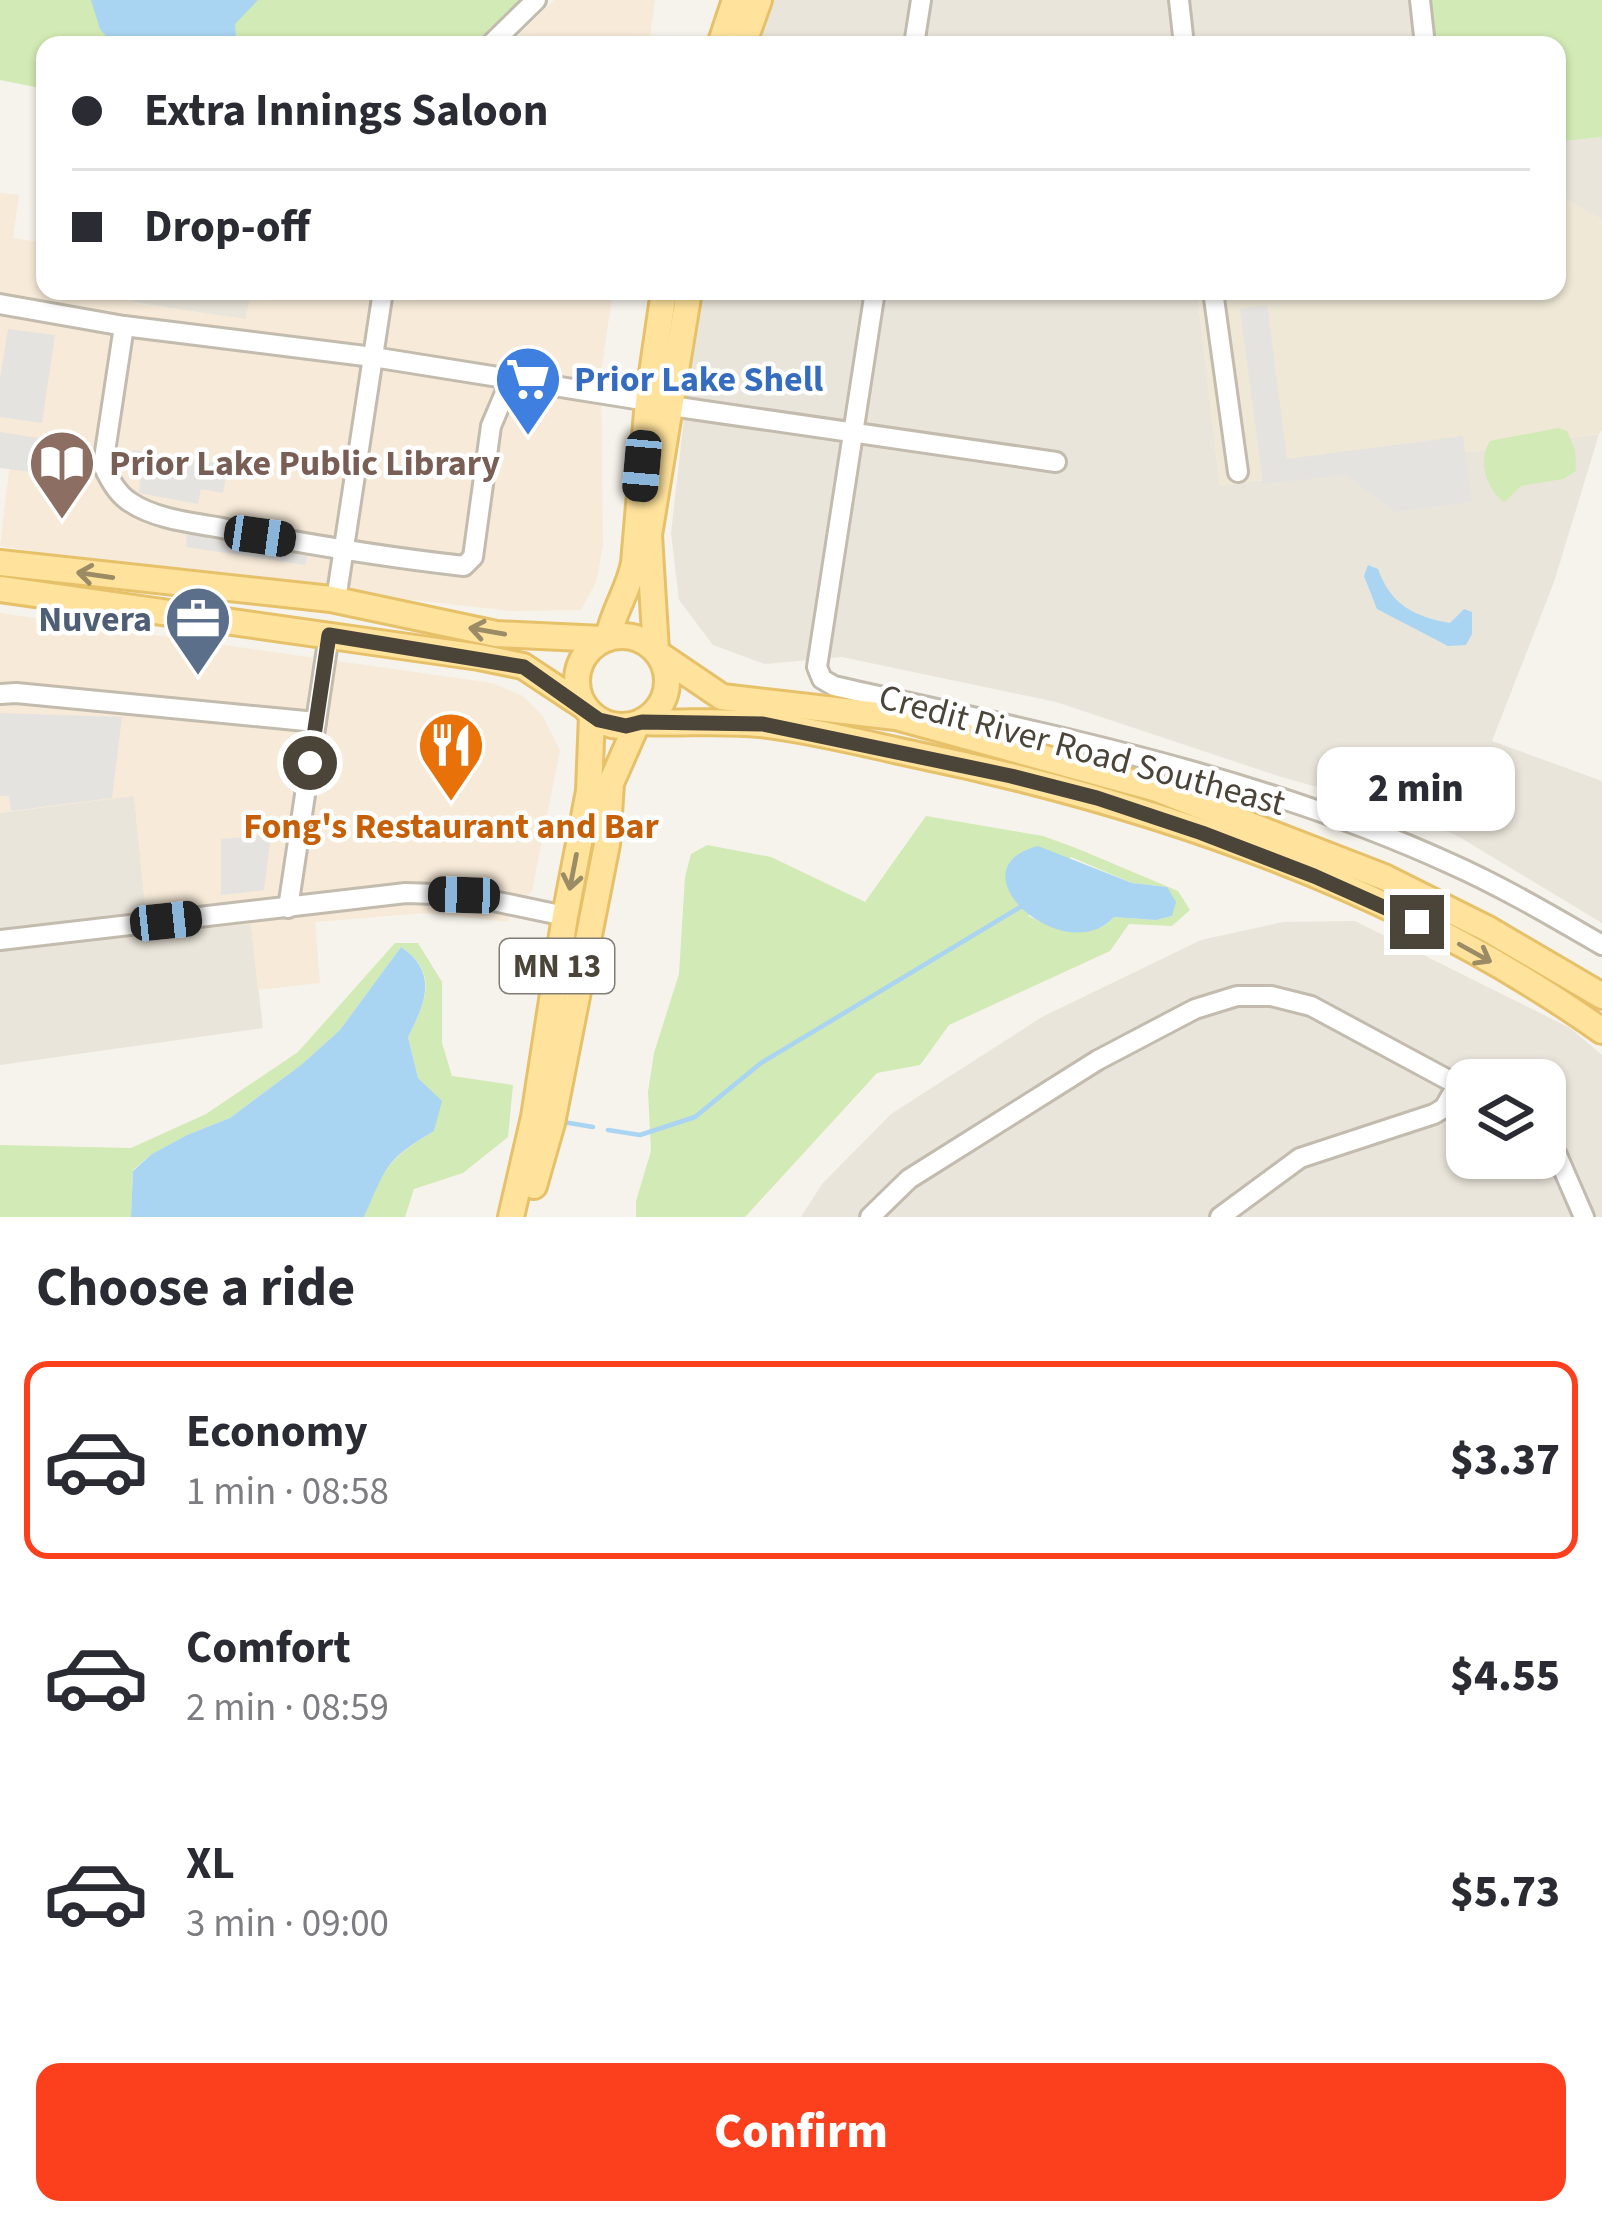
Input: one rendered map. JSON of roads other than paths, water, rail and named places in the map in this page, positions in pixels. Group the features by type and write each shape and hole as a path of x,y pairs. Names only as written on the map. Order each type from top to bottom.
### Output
{"main road":[{"path":"723,36 735,0"},
{"path":"746,36 759,0"},
{"path":"639,723 664,700 668,685 658,653 650,535 664,300"},
{"path":"588,711 577,686 578,672 591,647 606,639 612,616 629,586 660,404 687,300"},
{"path":"0,563 336,600 496,634 634,637 722,697 896,717 1157,789 1384,877 1488,929 1602,996"},
{"path":"0,589 524,667 612,725 763,724 989,770 1142,812 1314,876 1417,922 1535,987 1602,1031"},
{"path":"110,604 175,602 324,615 333,611 336,600"},
{"name":"MN 13","path":"511,1217 534,1117 589,791 588,711"},
{"name":"MN 13","path":"526,1217 552,1123 579,993 607,844 611,783 639,723"}],"street":[{"path":"499,36 536,0"},
{"path":"915,36 921,0"},
{"path":"1179,0 1183,36"},
{"path":"1420,0 1424,36"},
{"path":"336,600 382,300"},
{"path":"851,430 873,300"},
{"path":"1215,300 1238,472"},
{"path":"0,304 1056,462"},
{"path":"124,326 104,466 124,499 200,524 322,544 342,552 464,566 473,557 491,425 511,379"},
{"name":"Credit River Road Southeast","path":"851,430 818,667 822,679 834,686 1173,766 1275,797 1449,863 1602,945"},
{"path":"288,908 329,635"},
{"path":"0,694 316,722"},
{"path":"0,940 406,893 448,894 565,916"},
{"path":"870,1217 909,1179 1078,1072 1195,1009 1237,996 1271,996 1311,1006 1446,1078"},
{"path":"1220,1217 1300,1158 1434,1114 1446,1106"},
{"path":"1566,1176 1584,1217"}],"water":[{"path":"91,0 258,0 235,24 236,36 106,36"},
{"path":"1368,565 1378,569 1389,591 1415,613 1450,623 1464,609 1472,612 1472,634 1466,645 1448,646 1377,609 1364,576"},
{"path":"1038,846 1132,883 1167,887 1176,902 1172,916 1156,920 1114,917 1093,930 1069,932 1045,924 1010,893 1005,874 1014,858"},
{"path":"401,947 421,967 424,978 423,1001 408,1037 418,1078 442,1101 434,1131 389,1166 364,1217 131,1217 133,1171 152,1154 230,1118 301,1065 340,1030"}],"waterway":[{"path":"608,1130 640,1135 695,1117 761,1063 1022,906"},
{"path":"563,1122 593,1127"}],"place":[{"name":"Prior Lake Shell","path":"528,438"},
{"name":"Prior Lake Public Library","path":"62,522"},
{"name":"Nuvera","path":"198,678"},
{"name":"Fong's Restaurant and Bar","path":"451,804"}]}
